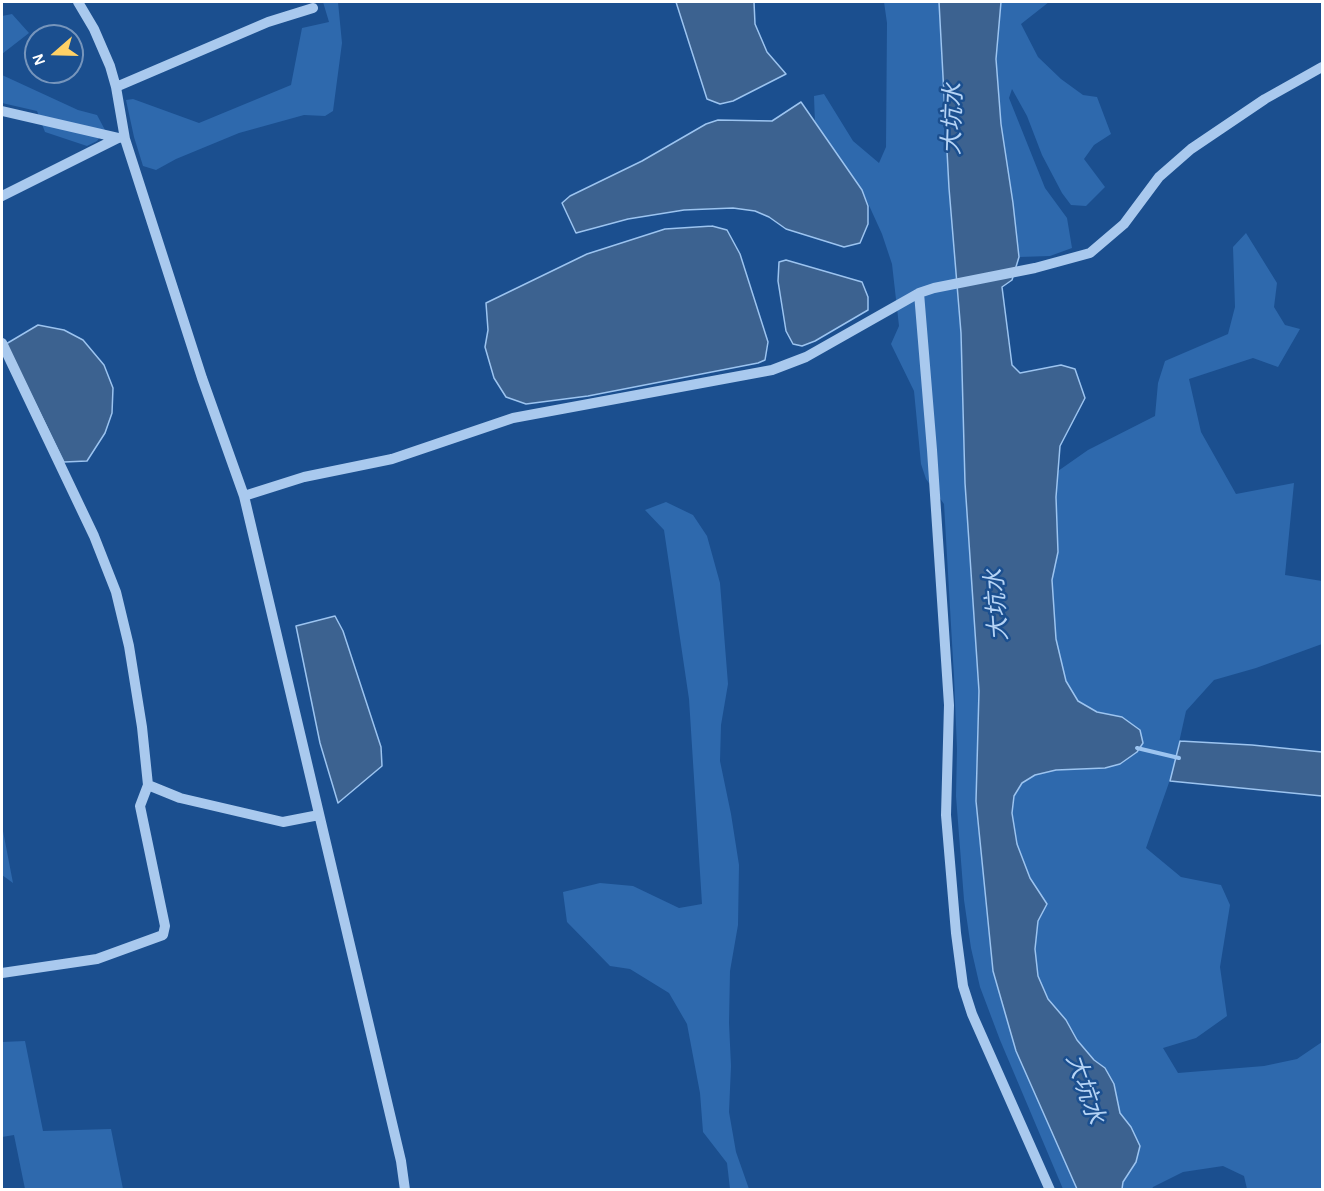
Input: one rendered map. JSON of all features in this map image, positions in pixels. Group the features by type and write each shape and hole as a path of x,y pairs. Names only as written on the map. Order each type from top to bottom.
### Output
{"street":[{"path":"78,2 94,29 116,87 122,139 244,496 401,1161 405,1190"},
{"path":"116,87 268,22 314,8"},
{"path":"244,496 304,477 392,459 513,417 772,370 806,357 919,293 1035,268 1090,253 1124,224 1159,177 1191,148 1265,99 1323,67"},
{"path":"2,111 122,139"},
{"path":"2,196 122,139"},
{"path":"919,293 949,705 946,815 963,986 972,1014 1050,1190"},
{"path":"2,343 94,536 116,592 129,646 142,727 148,785 140,806 165,926 163,935 97,959 2,973"},
{"path":"148,785 180,798 283,822 319,815"}],"shaded area":[{"path":"323,2 338,2 342,43 333,111 325,116 304,115 239,133 176,159 156,170 143,166 126,100 133,99 199,123 291,85 302,28 329,22"},
{"path":"884,2 939,2 949,188 961,333 965,483 979,691 976,801 993,971 1016,1051 1077,1189 1063,1189 980,987 964,900 956,796 957,749 944,504 926,479 921,464 914,391 891,344 899,326 892,264 882,234 862,190 815,124 814,96 824,94 853,141 879,163 886,147 887,23"},
{"path":"1001,2 1049,2 1021,24 1038,57 1061,79 1083,95 1097,97 1111,134 1094,145 1084,159 1105,187 1086,206 1071,205 1042,155 1027,116 1012,89 1009,98 1045,188 1067,218 1072,248 1050,256 1019,257 1001,124 996,59"},
{"path":"12,14 24,27 24,37 2,54 2,16"},
{"path":"2,75 78,110 97,115 105,130 97,141 87,146 45,132 37,111 2,103"},
{"path":"1246,233 1277,283 1274,307 1285,325 1300,329 1278,367 1253,358 1189,379 1201,432 1236,494 1294,483 1285,575 1322,581 1322,644 1256,668 1214,680 1186,711 1172,774 1146,848 1181,877 1221,885 1230,905 1220,967 1227,1016 1196,1038 1163,1048 1178,1073 1264,1066 1297,1059 1322,1042 1322,1189 1247,1189 1244,1176 1223,1166 1183,1172 1152,1189 1122,1189 1123,1182 1136,1162 1131,1127 1120,1113 1114,1084 1105,1069 1077,1040 1066,1020 1048,999 1038,976 1035,949 1038,921 1047,904 1030,878 1017,844 1012,813 1014,796 1022,783 1035,775 1056,770 1105,768 1120,764 1137,752 1122,717 1097,712 1078,701 1066,681 1056,639 1052,580 1058,552 1056,497 1058,471 1088,450 1155,416 1158,383 1165,361 1228,334 1235,307 1233,247"},
{"path":"666,502 693,515 707,536 720,583 728,684 721,725 720,761 739,865 738,925 730,971 729,1112 736,1152 749,1189 730,1189 727,1163 703,1132 700,1093 687,1024 669,993 630,969 610,966 567,922 563,892 600,883 633,886 679,908 702,904 689,699 664,530 645,510"},
{"path":"2,824 3,831 13,883 2,875"},
{"path":"25,1041 43,1131 111,1129 123,1189 25,1189 14,1135 2,1137 2,1042"}],"water":[{"path":"676,2 754,2 755,24 767,52 786,74 733,101 720,104 707,99"},
{"name":"大坑水","path":"939,2 1001,2 996,59 1001,124 1019,257 1012,280 1002,287 1012,365 1020,373 1061,365 1075,369 1085,398 1060,446 1056,497 1058,552 1052,580 1056,639 1066,681 1078,701 1097,712 1122,717 1140,730 1143,743 1137,752 1120,764 1105,768 1056,770 1035,775 1022,783 1014,796 1012,813 1017,844 1030,878 1047,904 1038,921 1035,949 1038,976 1048,999 1066,1020 1077,1040 1094,1060 1105,1068 1114,1084 1120,1113 1131,1127 1140,1146 1136,1162 1123,1182 1122,1189 1077,1189 1016,1051 993,971 976,801 979,691 965,483 961,333 949,188"},
{"path":"801,102 862,190 868,206 868,224 860,243 844,247 786,229 769,217 755,211 733,208 684,210 628,219 576,233 562,203 570,196 642,161 706,124 718,120 772,121"},
{"path":"712,226 727,230 740,254 768,342 765,360 588,396 526,404 506,397 494,378 485,347 488,330 486,303 587,254 665,229"},
{"path":"786,260 862,282 868,297 868,310 815,341 802,346 793,344 786,331 778,281 779,262"},
{"path":"38,325 64,330 83,340 104,365 113,388 112,413 105,433 87,461 64,462 6,344"},
{"path":"335,616 343,631 381,747 382,766 338,803 320,743 296,626"},
{"path":"1180,741 1322,752 1322,796 1170,781"}],"waterway":[{"path":"1137,748 1179,758"}]}
